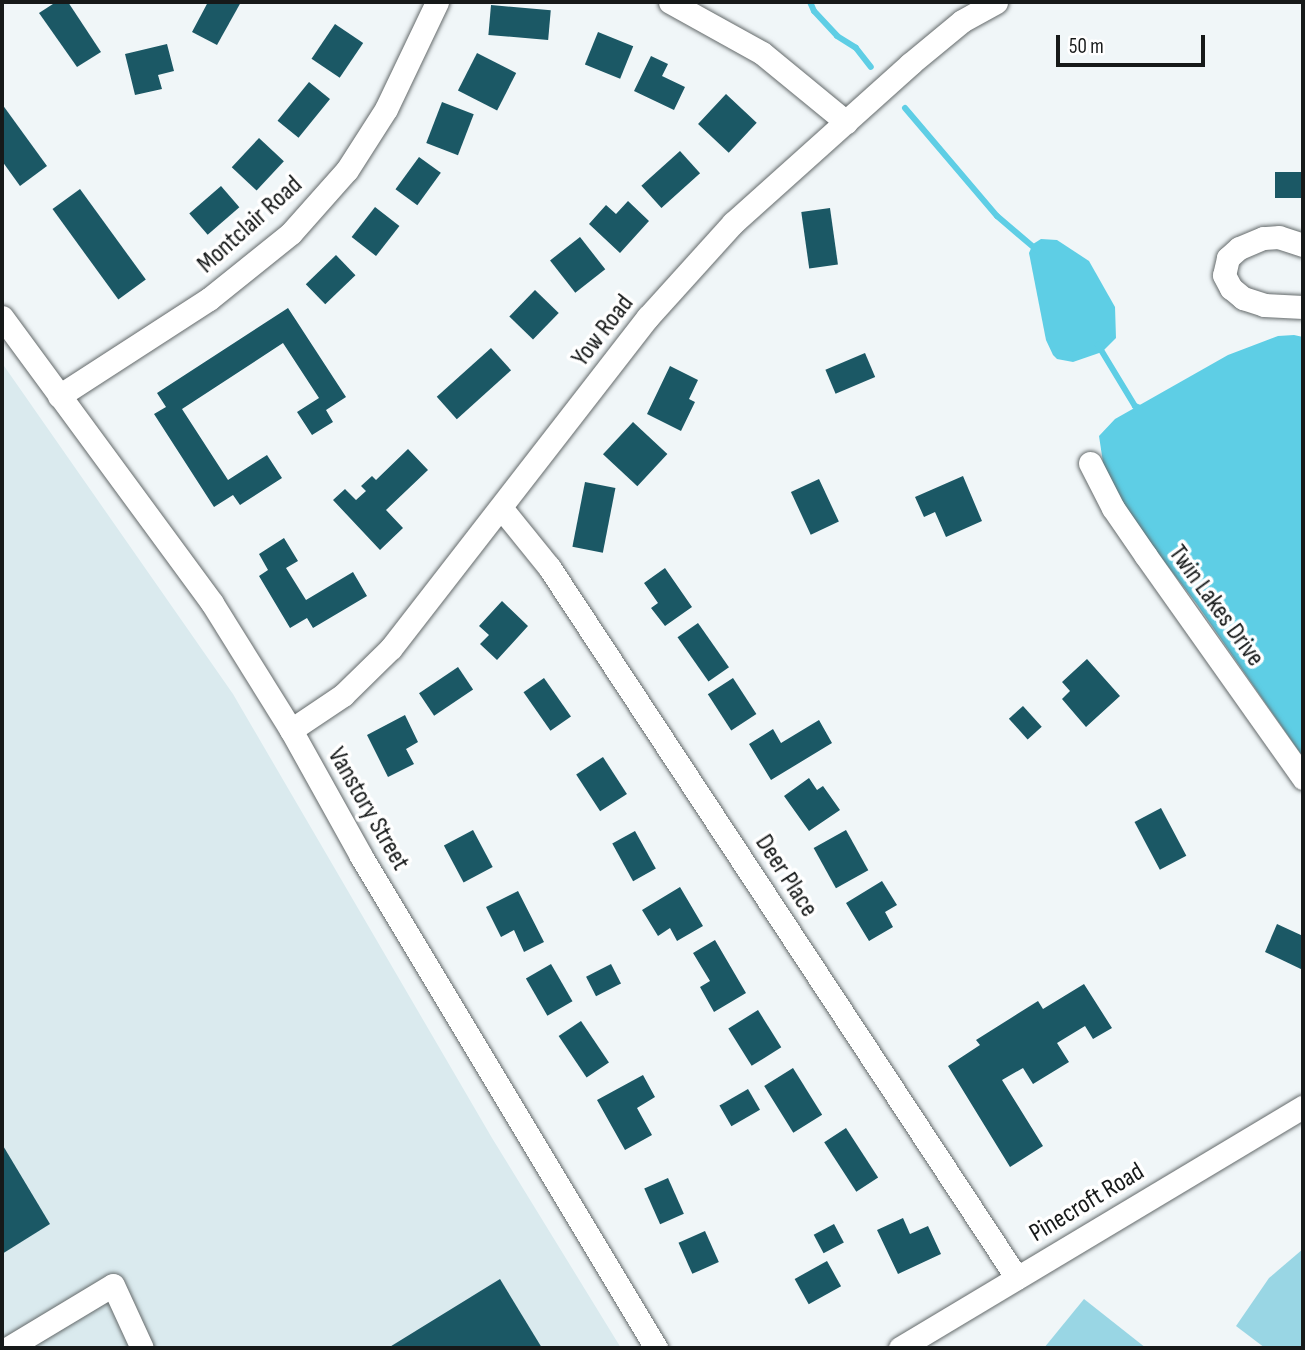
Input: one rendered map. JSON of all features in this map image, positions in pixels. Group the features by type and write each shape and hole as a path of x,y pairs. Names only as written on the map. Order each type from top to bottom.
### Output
{"street":[{"name":"Montclair Road","path":"59,396 209,299 290,233 347,170 360,150 386,109 437,2"},
{"name":"Yow Road","path":"291,730 343,695 391,648 502,509 648,317 733,223 962,21 996,2"},
{"path":"679,3 762,52 846,122"},
{"path":"1303,245 1279,237 1263,238 1239,248 1228,258 1224,275 1231,288 1242,298 1264,305 1303,307"},
{"name":"Vanstory Street","path":"2,317 212,603 291,730 361,856 656,1348"},
{"name":"Twin Lakes Drive","path":"1090,463 1113,508 1139,547 1303,778"},
{"name":"Deer Place","path":"502,509 549,567 1017,1278"},
{"name":"Pinecroft Road","path":"900,1348 1303,1107"},
{"path":"8,1348 113,1285 142,1348"}],"shaded area":[{"path":"1041,239 1057,240 1089,261 1115,307 1116,338 1102,352 1073,362 1057,359 1053,355 1046,340 1029,253 1033,244"},
{"path":"1278,336 1303,337 1303,757 1196,603 1131,518 1104,469 1099,436 1115,419 1228,355"},
{"path":"2,363 233,694 492,1138 621,1348 2,1348"},
{"path":"1303,1249 1303,1348 1265,1348 1236,1326 1269,1278"},
{"path":"1084,1299 1146,1348 1044,1348"}],"building":[{"path":"56,2 68,2 101,52 77,67 39,13"},
{"path":"208,2 241,2 217,45 192,32"},
{"path":"491,5 551,10 548,40 488,35"},
{"path":"335,24 363,43 340,78 312,59"},
{"path":"598,32 633,46 620,79 585,64"},
{"path":"167,44 174,71 158,75 162,89 135,95 125,54"},
{"path":"477,53 516,73 497,110 458,90"},
{"path":"651,56 668,64 662,76 685,87 674,110 634,91"},
{"path":"309,82 330,99 299,138 278,121"},
{"path":"726,94 757,123 729,153 698,124"},
{"path":"442,102 474,114 458,155 426,143"},
{"path":"2,104 47,166 20,186 2,161"},
{"path":"259,138 284,161 257,190 232,167"},
{"path":"680,151 700,173 661,208 641,186"},
{"path":"419,157 441,173 417,205 395,189"},
{"path":"1275,172 1303,172 1303,198 1275,198"},
{"path":"221,186 239,207 208,235 189,214"},
{"path":"80,189 146,280 118,300 52,209"},
{"path":"628,201 649,221 620,253 589,224 606,205 616,214"},
{"path":"375,207 399,226 376,256 352,237"},
{"path":"830,208 838,264 809,268 801,212"},
{"path":"580,237 605,269 575,293 550,260"},
{"path":"336,255 355,275 325,304 306,284"},
{"path":"535,290 559,313 533,340 509,317"},
{"path":"288,308 346,397 326,410 333,422 312,435 297,412 319,398 283,343 182,409 228,480 267,455 282,478 240,505 233,495 214,507 154,414 166,407 157,393"},
{"path":"491,348 511,370 457,419 437,397"},
{"path":"865,353 875,377 836,394 825,370"},
{"path":"670,366 698,380 689,399 695,402 681,431 647,414"},
{"path":"633,422 667,454 637,486 603,454"},
{"path":"408,449 428,470 386,510 403,528 380,550 333,500 345,489 356,500 366,491 361,486 372,476 376,480"},
{"path":"963,476 982,521 946,537 935,512 924,517 915,497"},
{"path":"819,479 839,522 811,535 791,492"},
{"path":"585,482 615,488 603,553 572,547"},
{"path":"284,538 298,561 286,568 306,600 353,572 367,596 313,628 307,618 290,628 259,576 268,570 259,554"},
{"path":"665,568 692,607 665,626 651,608 658,603 644,583"},
{"path":"502,601 528,626 497,660 480,644 489,635 479,626"},
{"path":"698,623 729,667 708,682 678,637"},
{"path":"1087,659 1120,696 1086,727 1062,699 1070,691 1062,682"},
{"path":"458,667 473,689 434,716 419,693"},
{"path":"544,678 571,717 550,731 524,692"},
{"path":"733,678 756,714 731,730 708,694"},
{"path":"1023,706 1042,727 1028,740 1009,719"},
{"path":"405,715 418,742 406,749 414,764 388,777 367,735"},
{"path":"819,720 832,743 771,780 749,744 773,729 781,743"},
{"path":"603,757 627,794 600,811 576,774"},
{"path":"809,778 817,790 823,786 840,810 809,831 784,796"},
{"path":"1161,808 1186,856 1160,870 1135,822"},
{"path":"473,830 493,867 464,883 444,845"},
{"path":"846,830 868,870 836,888 814,848"},
{"path":"635,831 656,869 633,881 612,844"},
{"path":"882,881 897,905 885,912 893,927 869,941 846,903"},
{"path":"680,887 703,926 677,941 670,928 658,936 642,910"},
{"path":"518,891 544,942 524,952 514,930 501,937 486,907"},
{"path":"1277,924 1303,936 1303,970 1265,952"},
{"path":"715,940 746,993 714,1012 700,987 710,981 693,953"},
{"path":"551,964 572,1001 547,1016 526,978"},
{"path":"611,964 621,984 596,996 586,977"},
{"path":"1084,984 1112,1028 1093,1039 1085,1026 1057,1043 1069,1062 1033,1084 1023,1068 1002,1080 1043,1146 1010,1167 948,1066 980,1045 976,1040 1038,1001 1043,1009"},
{"path":"758,1010 781,1047 752,1066 728,1029"},
{"path":"581,1021 609,1062 587,1078 559,1036"},
{"path":"793,1068 822,1115 793,1133 764,1086"},
{"path":"643,1075 655,1097 637,1108 652,1135 625,1150 597,1100"},
{"path":"748,1089 760,1110 731,1126 719,1106"},
{"path":"846,1128 878,1177 856,1192 824,1142"},
{"path":"2,1144 50,1224 2,1254"},
{"path":"668,1178 684,1214 660,1224 644,1189"},
{"path":"903,1218 910,1234 928,1226 941,1254 898,1274 877,1230"},
{"path":"834,1224 844,1243 824,1253 814,1235"},
{"path":"705,1231 719,1262 692,1274 679,1243"},
{"path":"827,1261 841,1286 809,1304 795,1279"},
{"path":"500,1279 542,1348 388,1348"}],"waterway":[{"path":"810,2 814,11 837,36 856,48 871,67"},
{"path":"905,108 997,216 1038,251"},
{"path":"1098,345 1135,406 1140,408"}]}
